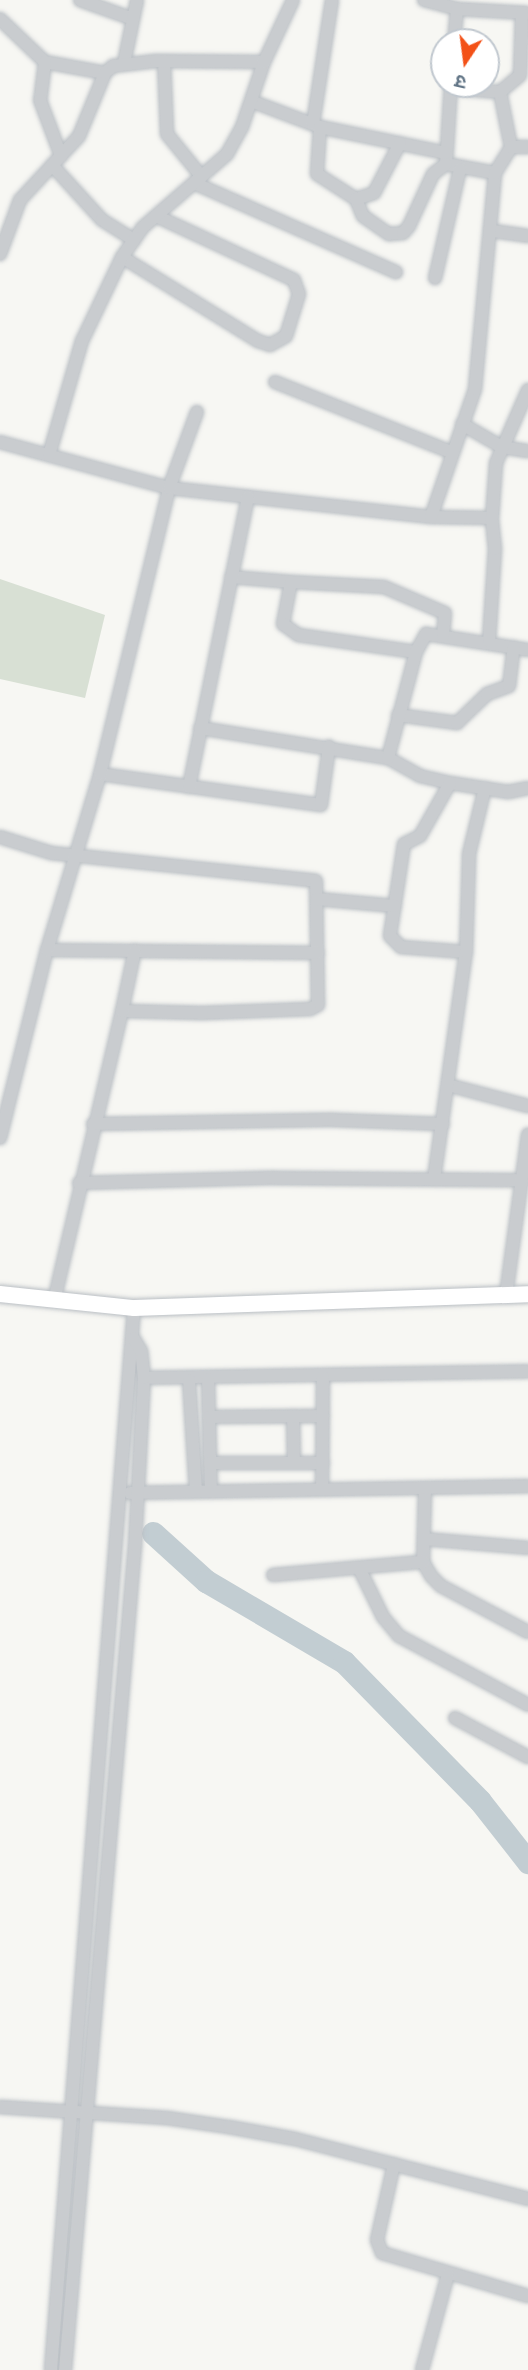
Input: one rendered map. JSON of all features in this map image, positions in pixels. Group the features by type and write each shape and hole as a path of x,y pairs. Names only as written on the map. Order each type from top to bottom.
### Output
{"main road":[{"path":"0,1294 134,1308 528,1294"}],"street":[{"path":"80,0 133,19"},
{"path":"124,63 137,0"},
{"path":"49,455 82,341 122,257 156,216 227,154 251,101 264,62 293,0"},
{"path":"332,0 316,126 317,174 356,199 369,222 389,234 403,233 433,174 445,158 449,98"},
{"path":"424,0 457,9 525,13 520,75 500,92 511,147 495,173 493,231 475,389 451,452 431,517"},
{"path":"455,28 457,9"},
{"path":"0,19 45,62 105,73 124,63 264,62"},
{"path":"164,61 167,134 198,180 396,272"},
{"path":"45,62 40,100 57,161 102,220 134,240"},
{"path":"0,254 20,200 57,161 87,122 105,73"},
{"path":"251,101 316,126 400,144 445,158 460,169 495,173"},
{"path":"356,199 374,193 400,144"},
{"path":"511,147 528,147"},
{"path":"435,278 460,169"},
{"path":"122,257 258,341 270,345 286,336 299,294 294,280 156,216"},
{"path":"493,231 528,236"},
{"path":"275,382 451,452"},
{"path":"489,641 495,549 492,480 502,447 528,390"},
{"path":"0,1138 2,1119 47,950 79,856 169,488 197,412"},
{"path":"462,424 502,447 528,451"},
{"path":"0,442 169,488 431,517 492,518"},
{"path":"189,787 248,497"},
{"path":"231,577 384,587 445,613 443,636"},
{"path":"291,582 283,624 289,633 416,652"},
{"path":"388,758 421,636 489,641 528,650"},
{"path":"398,715 457,723 487,694 509,686 514,647"},
{"path":"200,728 388,758 413,773 450,783 508,792 528,788"},
{"path":"100,774 321,805 329,747"},
{"path":"450,783 421,836 404,844 390,936 394,943 466,952"},
{"path":"434,1180 466,952 469,854 485,788"},
{"path":"0,837 51,853 316,881 321,997 310,1009 122,1011"},
{"path":"317,899 395,906"},
{"path":"47,950 318,953"},
{"path":"54,1300 135,950"},
{"path":"448,1085 528,1106"},
{"path":"93,1124 307,1120 443,1124"},
{"path":"506,1295 528,1135"},
{"path":"79,1184 522,1180"},
{"path":"65,2370 137,1492 144,1378 141,1351 134,1339 134,1308"},
{"path":"51,2370 122,1494 127,1350 134,1339"},
{"path":"144,1378 189,1380 528,1371"},
{"path":"322,1489 323,1377"},
{"path":"208,1379 211,1491"},
{"path":"189,1380 196,1491"},
{"path":"293,1416 294,1464"},
{"path":"209,1417 323,1416"},
{"path":"211,1463 323,1464"},
{"path":"122,1494 322,1489 425,1491 528,1486"},
{"path":"425,1491 423,1562 441,1586 528,1632"},
{"path":"424,1539 528,1548"},
{"path":"273,1575 360,1570 423,1562"},
{"path":"360,1570 383,1617 399,1636 528,1705"},
{"path":"455,1718 528,1757"},
{"path":"0,2106 167,2118 229,2127 394,2164 528,2199"},
{"path":"394,2164 378,2249 390,2258 528,2295"},
{"path":"422,2370 448,2274"}],"shaded area":[{"path":"0,579 105,615 85,698 0,679"}],"waterway":[{"path":"153,1533 206,1581 344,1662 480,1801 528,1862"}]}
